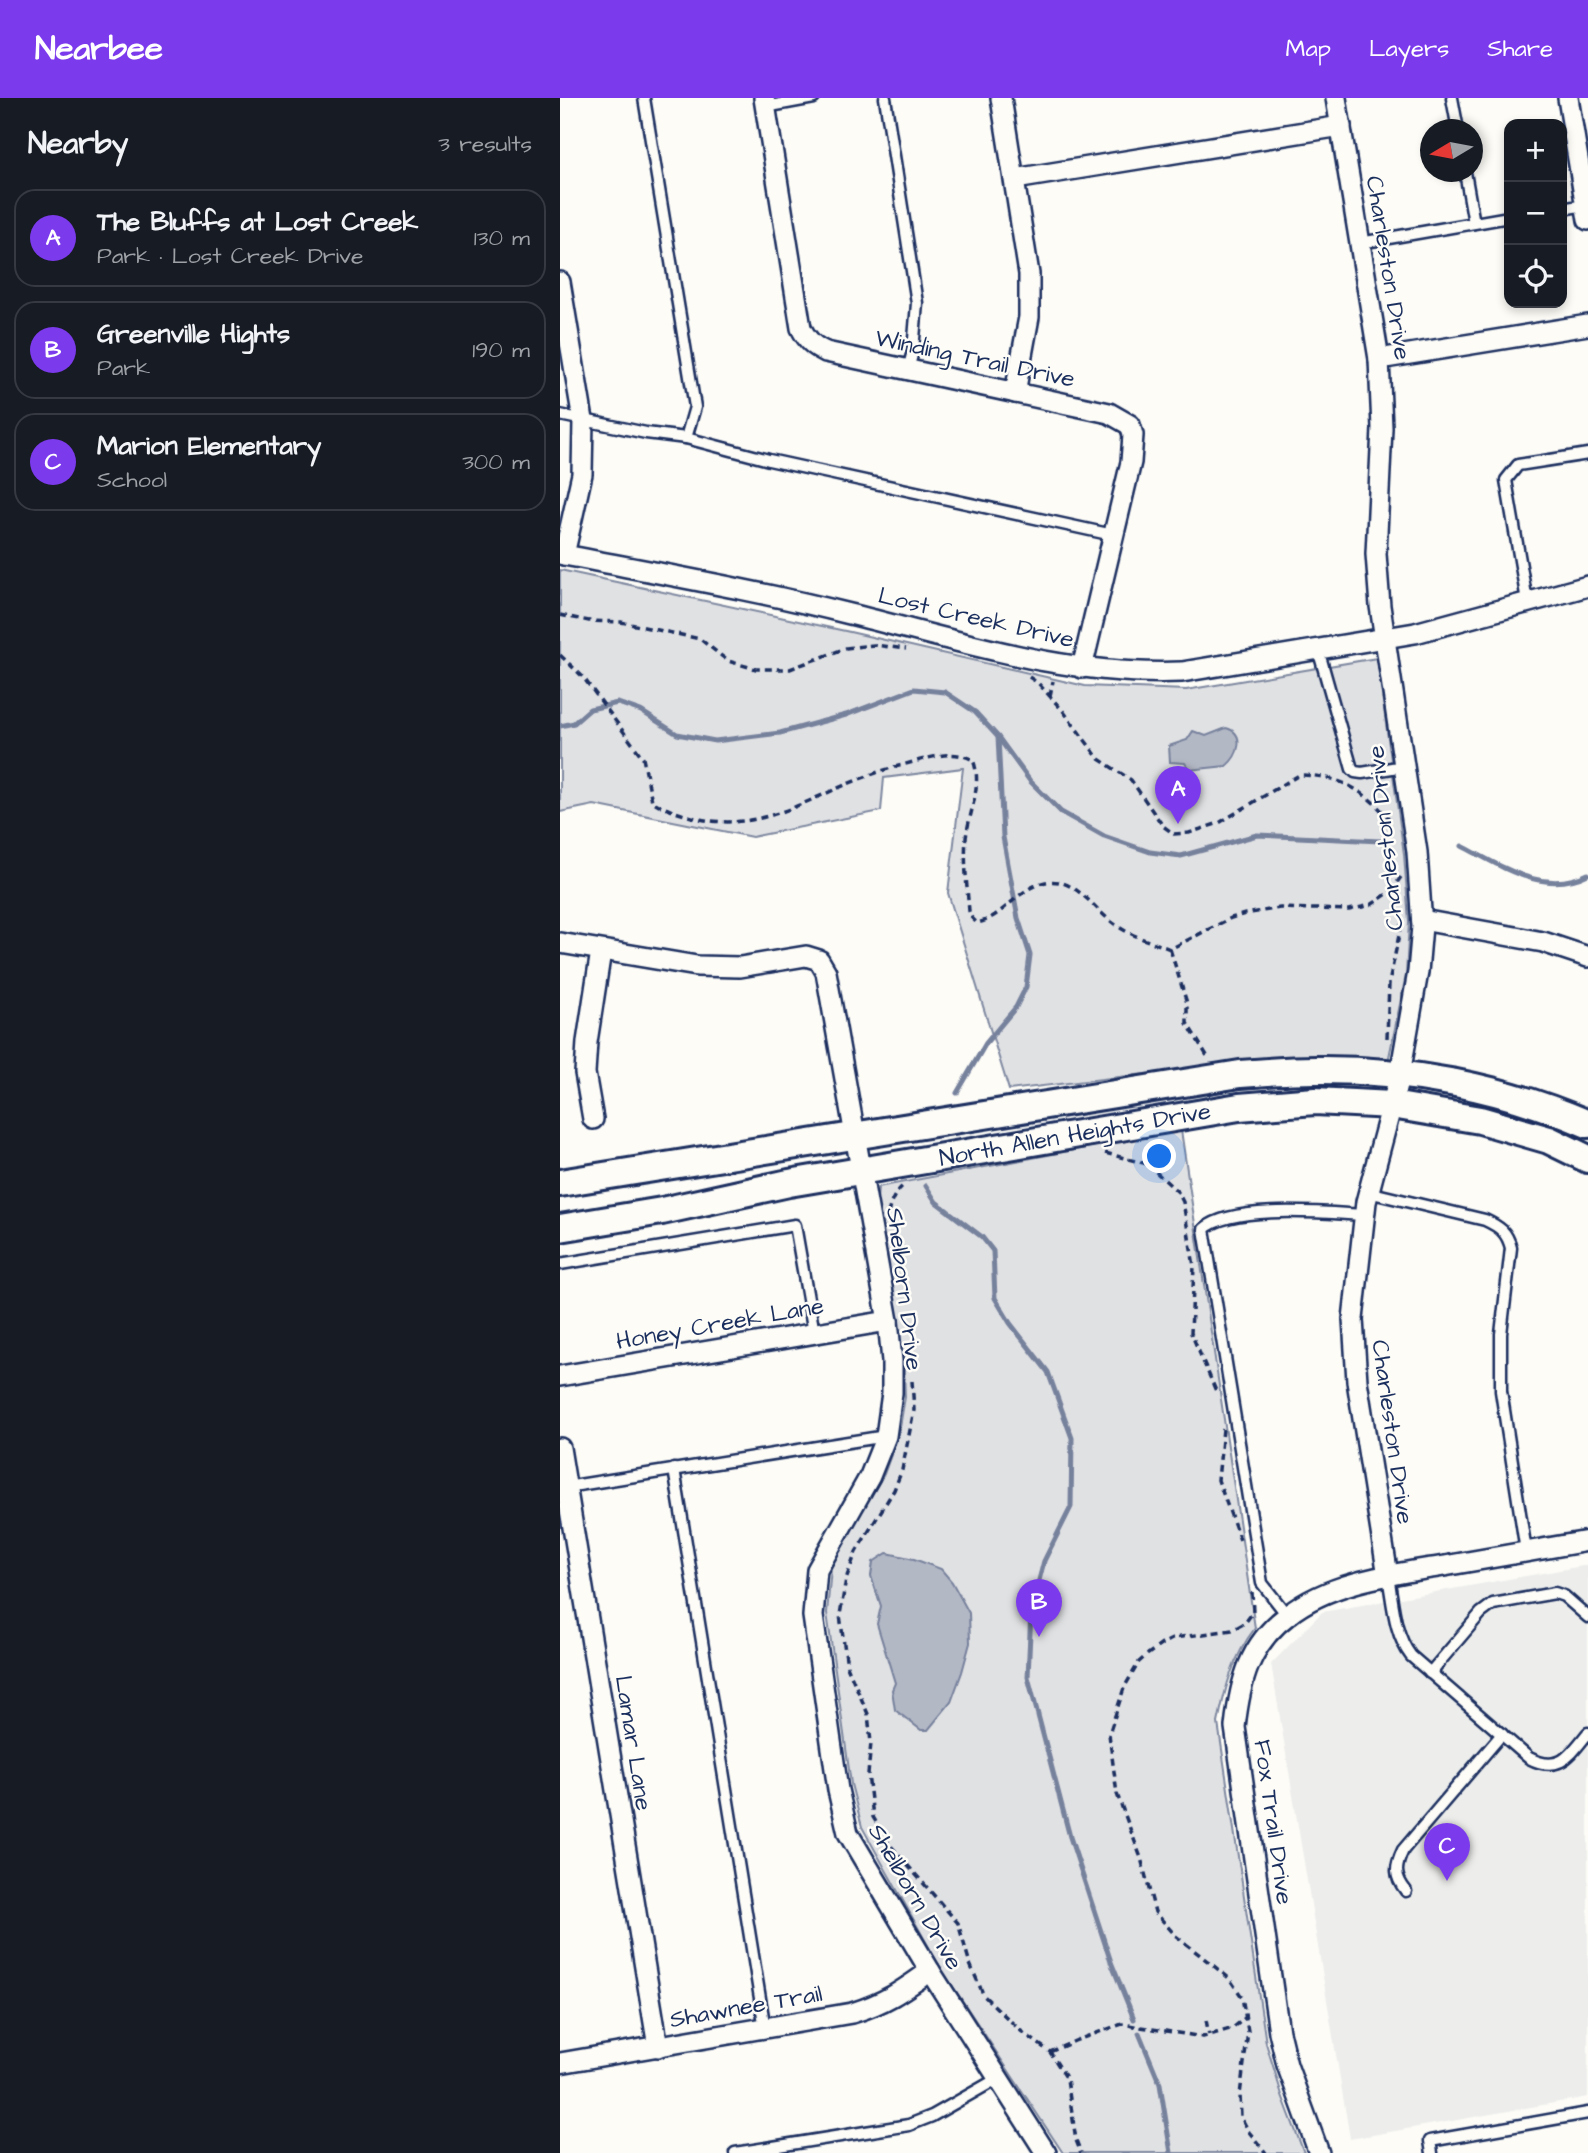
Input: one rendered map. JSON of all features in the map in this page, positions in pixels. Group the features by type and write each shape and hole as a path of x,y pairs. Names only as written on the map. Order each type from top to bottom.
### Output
{"main road":[{"name":"North Allen Heights Drive","path":"560,1184 1240,1074 1316,1069 1400,1074 1486,1088 1555,1110 1588,1124"},
{"name":"North Allen Heights Drive","path":"560,1228 662,1211 789,1183 1239,1107 1315,1101 1392,1105 1480,1120 1549,1140 1588,1159"}],"street":[{"path":"1001,98 1029,274 1029,317 1015,393"},
{"name":"Charleston Drive","path":"1336,98 1379,359 1382,428 1376,554 1380,606 1417,852 1412,916 1418,972 1400,1074 1368,1192 1353,1319 1357,1381 1388,1576"},
{"path":"1568,98 1587,212"},
{"name":"Winding Trail Drive","path":"765,103 801,328 806,339 815,347 826,352 1109,413 1130,425 1133,435 1131,461 1082,668"},
{"path":"1015,179 1341,126"},
{"path":"560,282 583,420 582,474 562,554"},
{"path":"1379,359 1588,325"},
{"name":"Lost Creek Drive","path":"562,554 848,614 1000,654 1082,668 1151,674 1182,672 1415,633 1588,586"},
{"path":"1412,916 1542,942 1588,957"},
{"name":"Shelborn Drive","path":"560,943 697,966 740,967 806,956 819,960 826,972 857,1135 892,1360 892,1392 886,1436 870,1476 817,1570 814,1616 838,1790 848,1833 997,2080 1045,2153"},
{"path":"593,1119 585,1073 601,951"},
{"name":"Honey Creek Lane","path":"560,1376 888,1321"},
{"name":"Lamar Lane","path":"560,1448 658,2047"},
{"path":"1388,1576 1588,1541"},
{"name":"Fox Trail Drive","path":"1319,2153 1287,2065 1279,2032 1235,1727 1239,1688 1256,1650 1269,1632 1287,1615 1313,1599 1388,1576"},
{"name":"Shawnee Trail","path":"560,2063 826,2019 879,2005 905,1990 930,1970"}],"lane":[{"path":"644,98 695,407 686,438"},
{"path":"765,103 814,98"},
{"path":"885,98 917,303 913,351 908,370"},
{"path":"1452,98 1456,119"},
{"path":"1467,182 1474,223"},
{"path":"1567,210 1587,212"},
{"path":"1360,243 1504,218"},
{"path":"560,415 646,433 686,438 769,460 1113,535"},
{"path":"1527,601 1506,480 1518,466 1588,454"},
{"path":"1318,649 1352,769 1362,773 1404,766"},
{"path":"1368,1192 1485,1220 1502,1228 1508,1238 1511,1248 1501,1334 1502,1391 1526,1551"},
{"path":"1287,1615 1262,1583 1204,1229 1223,1218 1243,1214 1318,1212 1364,1215"},
{"path":"560,1264 795,1225 814,1333"},
{"path":"566,1486 886,1436"},
{"path":"674,1469 765,2029"},
{"path":"1388,1576 1398,1631 1410,1656 1529,1758 1541,1764 1562,1762 1588,1733"},
{"path":"1430,1673 1480,1613 1493,1604 1555,1593 1564,1596 1588,1617"},
{"path":"1406,1891 1398,1880 1396,1866 1403,1850 1502,1734"},
{"path":"736,2153 909,2125 932,2116 997,2080"},
{"path":"1432,2153 1430,2141 1588,2113"}],"path":[{"path":"560,615 589,621 621,622 700,639 727,661 756,669 790,669 846,648 874,645 910,649"},
{"path":"560,654 583,677 643,758 652,801 666,810 710,822 727,823 772,816 897,766 955,754 974,760 977,779 967,836 969,911 977,923 988,919 1043,882 1060,883 1092,902 1119,928 1170,949 1238,916 1280,908 1349,909 1371,905 1390,892 1403,874 1403,887"},
{"path":"1028,677 1038,683 1057,704 1099,759 1131,780 1163,826 1174,834 1189,833 1219,822 1299,775 1312,775 1359,789 1379,805 1396,827"},
{"path":"1387,1045 1390,983 1412,916"},
{"path":"1170,949 1187,1003 1187,1023 1211,1062"},
{"path":"1146,1142 1155,1140 1147,1164"},
{"path":"1111,1148 1098,1150 1147,1164 1178,1192 1183,1202 1194,1266 1191,1333 1219,1397"},
{"path":"888,1223 890,1204 899,1189 912,1181"},
{"path":"912,1378 914,1410 902,1470 894,1490 856,1552 846,1579 840,1615 847,1666 868,1714 871,1743 868,1774 873,1817 890,1845 958,1923 970,1964 984,1996 1021,2031 1050,2052 1067,2079 1076,2140 1081,2153"},
{"path":"1224,1423 1218,1480 1240,1541"},
{"path":"1252,1588 1253,1612 1245,1623 1232,1630 1174,1638 1139,1662 1124,1688 1109,1734 1117,1794 1141,1858 1156,1912 1176,1937 1229,1978 1242,1997 1248,2031 1240,2095 1241,2117 1266,2153"},
{"path":"1050,2052 1122,2025 1203,2038 1233,2028 1246,2017"},
{"path":"1206,2020 1209,2035"}],"shaded area":[{"path":"560,570 1085,686 1186,690 1377,658 1404,854 1409,922 1406,975 1388,1062 1238,1063 1009,1090 948,893 963,768 884,778 881,811 752,837 594,805 560,812"},
{"path":"1226,728 1236,735 1238,745 1234,757 1226,766 1189,770 1185,763 1170,762 1169,746 1187,740 1193,731 1206,736"},
{"path":"1181,1130 1255,1628 1231,1673 1218,1723 1266,2043 1304,2153 1063,2153 940,1967 862,1827 851,1784 827,1613 831,1568 851,1527 884,1474 899,1433 905,1397 904,1367 877,1200 878,1187"},
{"path":"887,1553 941,1569 952,1582 969,1613 970,1643 962,1672 951,1702 928,1730 921,1730 895,1710 892,1690 895,1683 877,1624 881,1606 871,1576 873,1562"},
{"path":"1588,1565 1588,2097 1350,2139 1271,1664 1322,1612"}],"waterway":[{"path":"560,726 574,723 590,709 618,703 641,711 677,734 715,741 780,733 846,715 914,689 945,692 975,712 998,737 1030,781 1061,812 1104,836 1150,852 1181,856 1257,835 1380,841"},
{"path":"957,1093 986,1043 1016,1007 1026,987 1030,955 1018,918 1003,837 998,737"},
{"path":"1462,846 1507,869 1539,880 1572,880 1588,874"},
{"path":"926,1186 936,1202 982,1237 993,1251 995,1298 1010,1323 1048,1372 1072,1438 1071,1507 1044,1561 1031,1611 1028,1677 1070,1837 1111,1962 1134,2019"},
{"path":"1139,2033 1160,2084 1171,2153"}],"place":[{"name":"The Bluffs at Lost Creek","path":"1178,824"},
{"name":"Greenville Hights","path":"1039,1637"},
{"name":"Marion Elementary","path":"1447,1881"}]}
